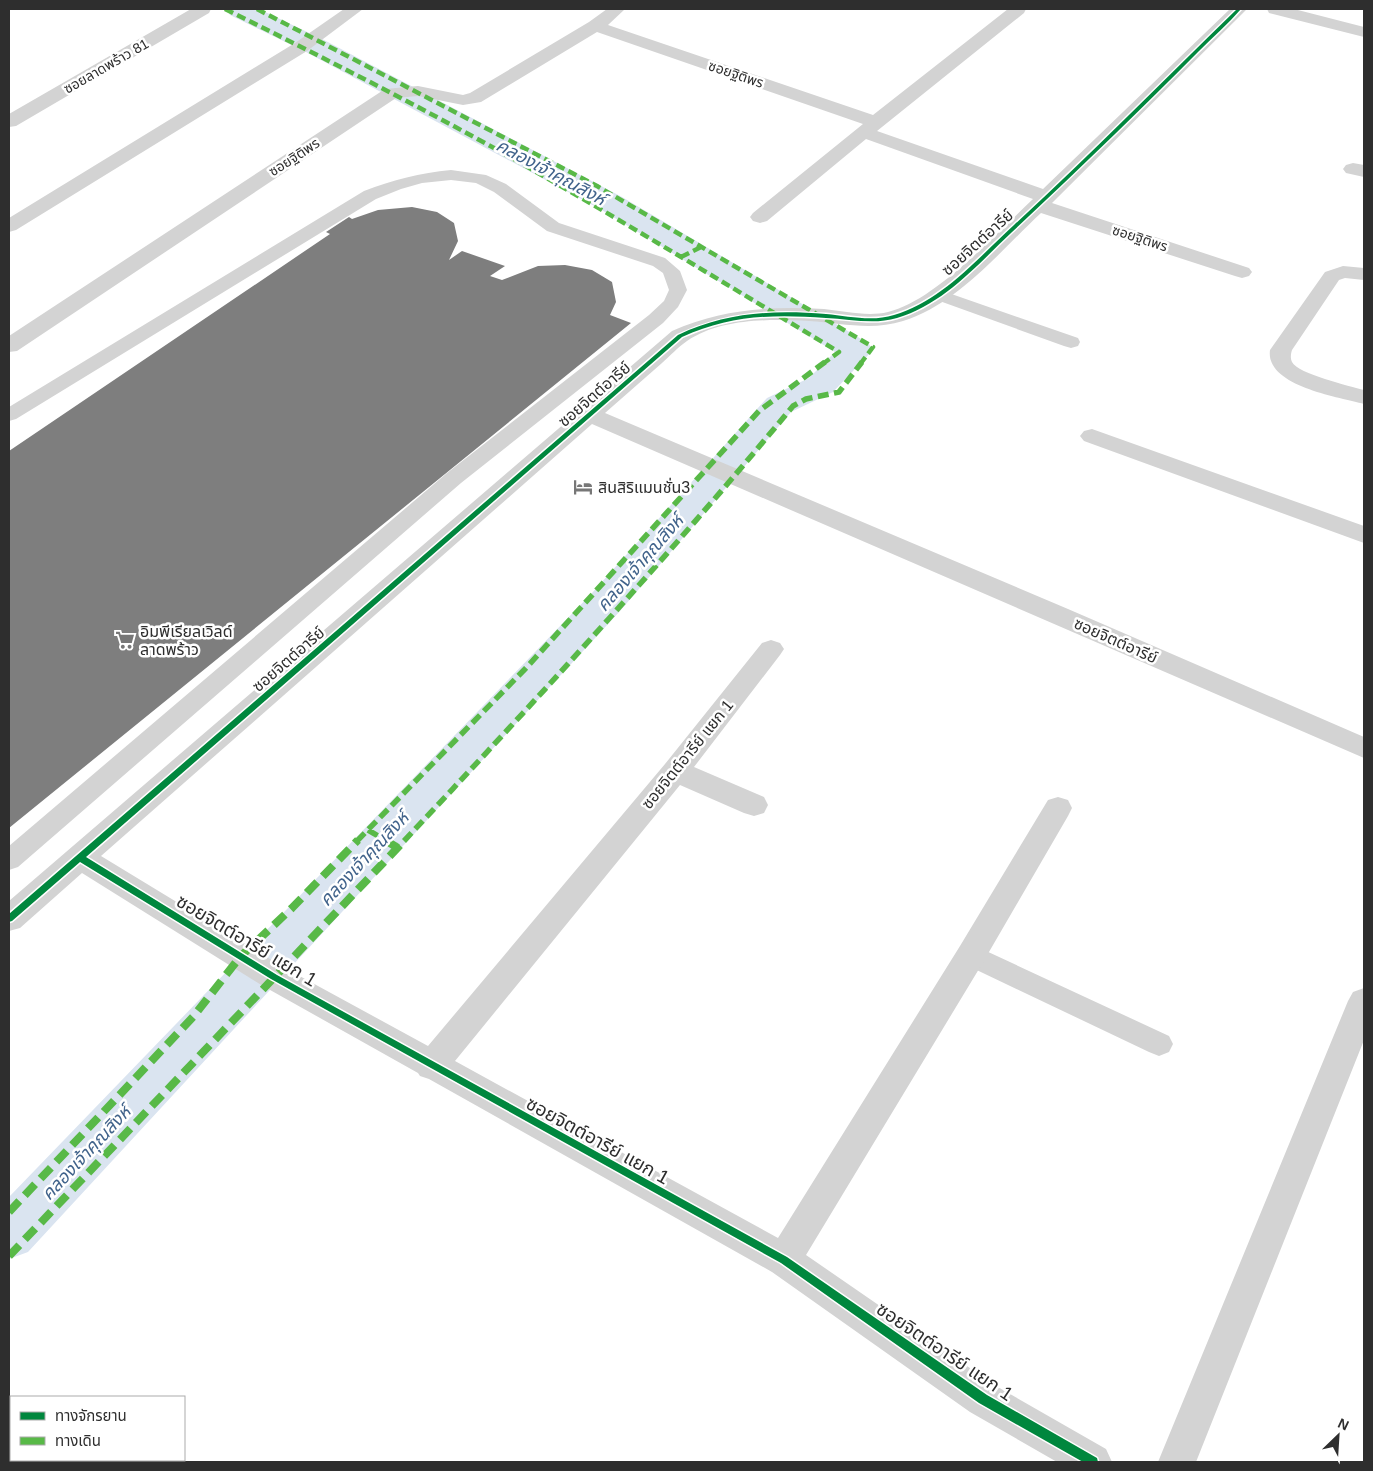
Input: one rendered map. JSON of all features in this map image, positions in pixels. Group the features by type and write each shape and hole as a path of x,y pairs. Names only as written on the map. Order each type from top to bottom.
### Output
{"street":[{"name":"ซอยลาดพร้าว 81","path":"9,122 203,9"},
{"path":"9,226 308,42 355,9"},
{"name":"ซอยฐิติพร","path":"9,346 391,93 418,91 463,100 475,98 595,26 617,9"},
{"path":"760,217 1018,9"},
{"name":"ซอยจิตต์อารีย์","path":"9,919 680,336 699,326 734,317 787,314 870,321 895,317 940,295 1042,201 1239,9"},
{"path":"1274,9 1364,32"},
{"name":"ซอยฐิติพร","path":"595,26 870,127 1042,201 1242,272"},
{"path":"1364,274 1343,272 1332,276 1280,350 1279,358 1284,367 1307,379 1364,397"},
{"name":"ซอยจิตต์อารีย์","path":"590,415 1068,619 1364,748"},
{"path":"1092,436 1364,535"},
{"name":"ซอยจิตต์อารีย์ แยก 1","path":"431,1066 675,771 771,649"},
{"path":"675,771 754,805"},
{"path":"784,1260 971,955 1058,808"},
{"name":"ซอยจิตต์อารีย์ แยก 1","path":"81,858 274,977 431,1066 784,1260 982,1399 1093,1462"},
{"path":"1177,1462 1364,1001"}],"lane":[{"path":"9,415 365,198 395,185 422,178 451,175 480,179 500,188 553,227 659,262 671,272 678,290 672,303 656,319 454,478 9,860"},
{"path":"940,295 1071,342"},
{"path":"656,319 680,336"},
{"path":"971,955 1159,1044"}],"building":[{"name":"อิมพีเรียลเวิลด์ ลาดพร้าว","path":"412,207 437,212 454,223 458,241 449,260 462,251 505,266 490,276 502,280 538,266 565,265 592,270 612,282 616,302 610,315 631,323 9,828 9,451 330,234 326,232 349,217 352,219 378,210"}],"waterway":[{"name":"คลองเจ้าคุณสิงห์","path":"9,1234 606,602 779,405 821,385 856,350 611,203 315,46 239,9"}],"marked path":[{"path":"9,1212 193,1017 240,957 292,908 526,668 759,411 839,352 624,223 493,148 360,77 225,9"},
{"path":"9,1256 223,1029 292,960 510,728 734,477 793,406 806,399 839,392 873,347 597,186 257,9"},
{"path":"681,257 703,246"},
{"path":"368,830 398,848"}],"cycle path":[{"path":"9,919 680,336 697,328 733,318 790,314 878,320 912,311 942,292 970,269 1239,9"},
{"path":"81,858 274,977 784,1260 983,1399 1093,1462"}],"place":[{"name":"สินสิริแมนชั่น3","path":"583,487"},
{"name":"อิมพีเรียลเวิลด์ ลาดพร้าว","path":"125,640"}]}
